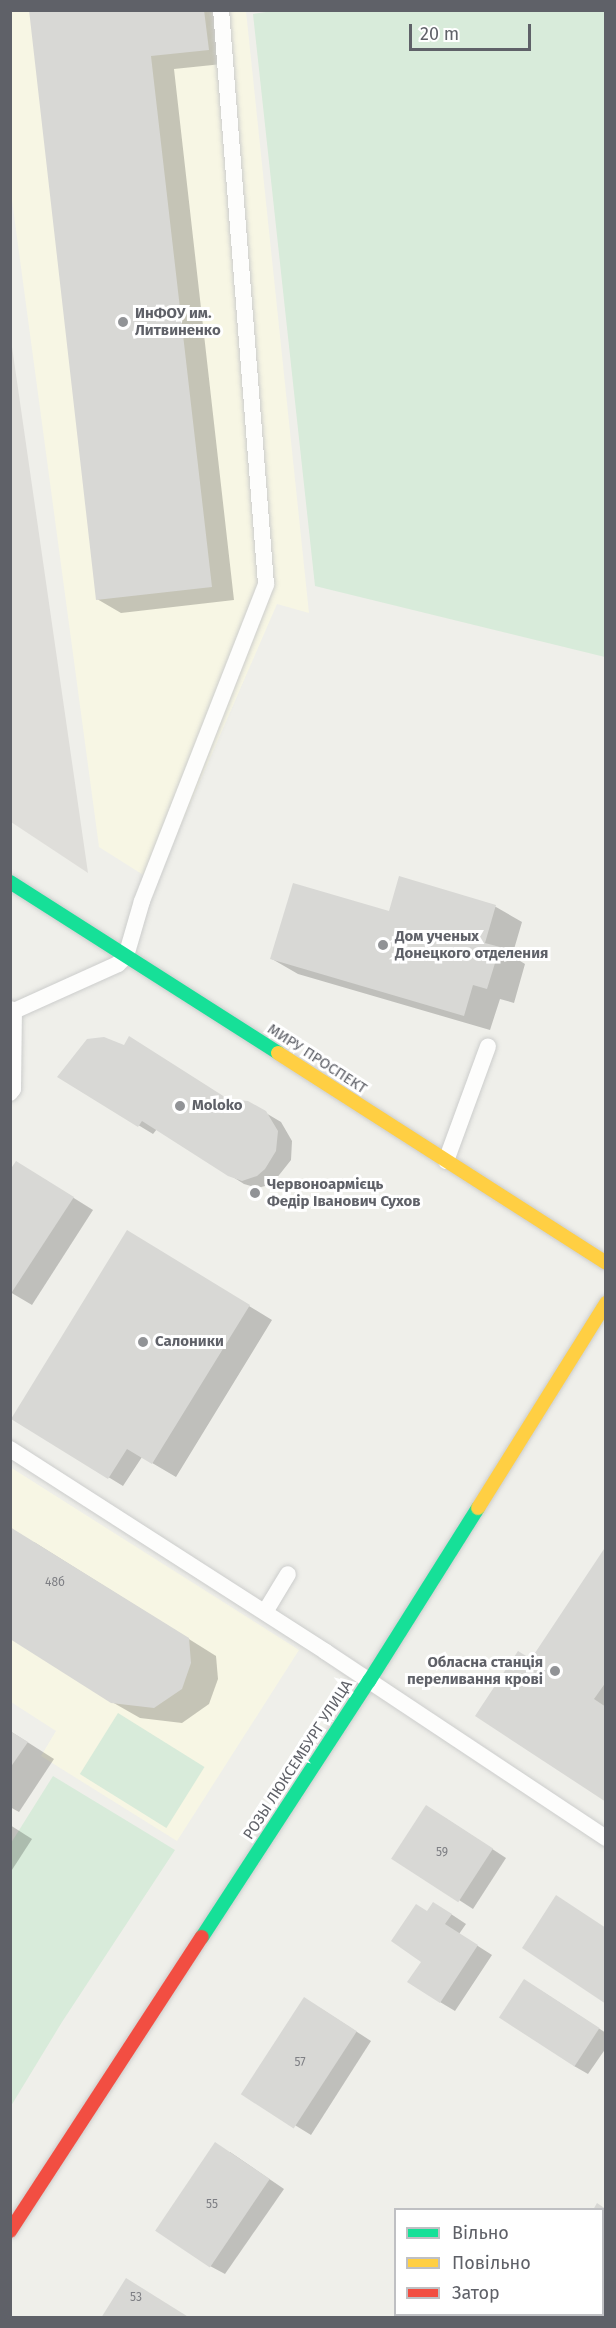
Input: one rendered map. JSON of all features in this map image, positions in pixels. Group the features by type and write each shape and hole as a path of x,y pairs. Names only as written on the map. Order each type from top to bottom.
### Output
{"street":[{"name":"МИРУ ПРОСПЕКТ","path":"10,882 606,1263"},
{"name":"РОЗЫ ЛЮКСЕМБУРГ УЛИЦА","path":"10,2231 369,1681 606,1303"}],"lane":[{"path":"10,1093 12,1010 118,964 126,956 146,890 266,584 221,10"},
{"path":"446,1161 488,1046"},
{"path":"10,1449 265,1612 606,1838"},
{"path":"265,1612 288,1574"}],"shaded area":[{"path":"10,11 246,11 309,613 277,604 156,883 99,847 11,193"},
{"path":"273,11 605,11 605,657 315,586 253,14"},
{"path":"11,340 88,873 11,822"},
{"path":"10,1467 299,1650 177,1841 41,1756 56,1731 11,1702"},
{"path":"118,1713 205,1767 166,1828 80,1774"},
{"path":"53,1776 175,1850 62,2022 11,2106 11,1843"}],"building":[{"name":"ИнФОУ им. Литвиненко","path":"29,10 204,10 209,50 151,56 212,587 96,600"},
{"name":"Дом ученых Донецкого отделения","path":"399,876 496,905 485,943 500,947 487,989 473,985 464,1016 270,959 293,883 389,911"},
{"name":"Moloko","path":"129,1036 228,1099 248,1101 266,1111 278,1131 276,1151 265,1169 257,1176 242,1181 228,1176 142,1121 138,1127 57,1077 87,1039 104,1037 124,1045"},
{"path":"16,1161 74,1197 10,1295 10,1170"},
{"name":"Салоники","path":"127,1230 250,1305 152,1464 127,1449 108,1479 11,1419"},
{"path":"10,1527 189,1638 191,1663 182,1689 154,1708 111,1703 10,1639"},
{"name":"Обласна станція переливання крові","path":"606,1546 606,1682 594,1699 606,1707 606,1802 475,1716 518,1651 531,1659"},
{"path":"10,1731 28,1742 10,1768"},
{"path":"426,1805 493,1849 458,1902 391,1859"},
{"path":"556,1895 606,1928 606,2004 522,1948"},
{"path":"433,1902 452,1914 445,1924 478,1945 440,2003 407,1982 421,1962 391,1941 416,1904 427,1911"},
{"path":"524,1979 599,2028 574,2067 499,2018"},
{"path":"304,1997 357,2031 294,2129 241,2094"},
{"path":"215,2142 270,2179 210,2268 155,2231"},
{"path":"597,2203 606,2209 606,2297 604,2296 604,2208 594,2208"},
{"path":"126,2278 190,2318 101,2318"}],"traffic: fast":[{"path":"10,882 278,1053"},
{"path":"202,1937 369,1681 478,1508"}],"traffic: slow":[{"path":"278,1053 606,1263"},
{"path":"478,1508 606,1303"}],"traffic: jam":[{"path":"10,2231 202,1937"}],"place":[{"name":"ИнФОУ им. Литвиненко","path":"123,322"},
{"name":"Дом ученых Донецкого отделения","path":"383,945"},
{"name":"Moloko","path":"180,1106"},
{"name":"Червоноармієць Федір Іванович Сухов","path":"255,1193"},
{"name":"Салоники","path":"143,1342"},
{"name":"Обласна станція переливання крові","path":"555,1671"}]}
